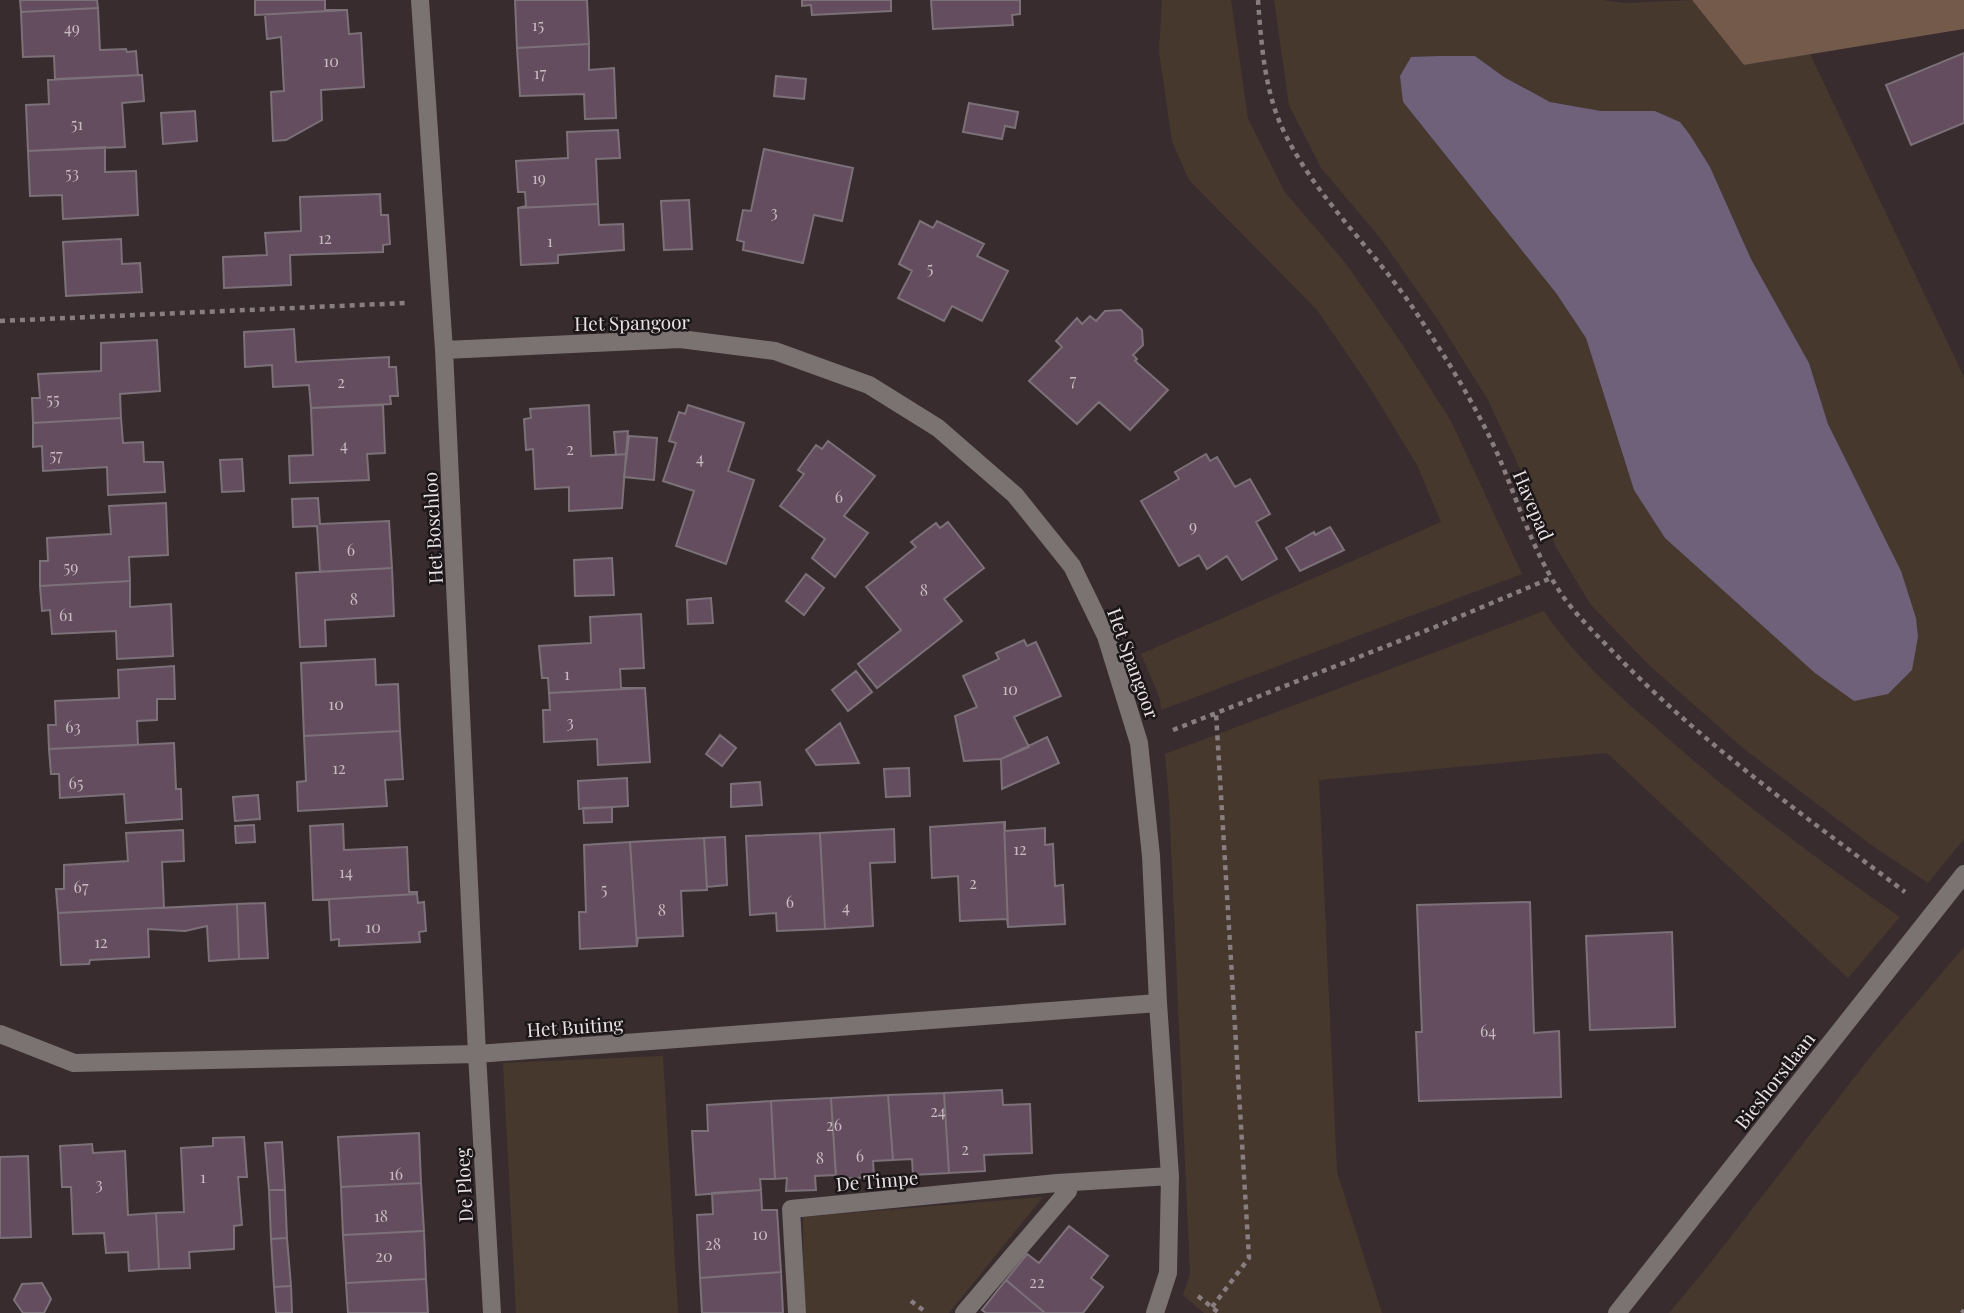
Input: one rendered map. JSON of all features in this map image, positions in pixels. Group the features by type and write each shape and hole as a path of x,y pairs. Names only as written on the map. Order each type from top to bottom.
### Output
{"street":[{"name":"Het Boschloo","path":"420,0 444,349 477,1054"},
{"name":"Het Spangoor","path":"444,349 680,339 775,351 869,385 938,428 1015,495 1072,566 1106,636 1139,743 1151,856 1170,1177 1168,1273 1155,1313"},
{"name":"Bieshorstlaan","path":"1617,1313 1964,874"},
{"name":"Het Buiting","path":"0,1034 74,1063 477,1054 1158,1003"},
{"name":"De Ploeg","path":"477,1054 492,1313"},
{"name":"De Timpe","path":"797,1313 791,1209 1063,1183 1170,1177"},
{"path":"964,1313 1068,1191 1063,1183"}],"path":[{"name":"Havepad","path":"1258,0 1266,67 1280,123 1307,172 1397,282 1449,363 1497,453 1551,578 1578,615 1686,721 1794,808 1932,913"},
{"path":"0,321 441,301"},
{"path":"1139,743 1435,627 1551,578"},
{"path":"1212,1307 1249,1258 1216,713"},
{"path":"911,1301 927,1313"}],"shaded area":[{"path":"1162,0 1231,0 1248,119 1284,191 1347,265 1451,421 1522,574 1161,710 1160,699 1141,654 1441,522 1417,465 1367,383 1317,310 1189,180 1172,141 1159,52"},
{"path":"1274,0 1602,0 1625,3 1692,0 1744,65 1810,54 1964,377 1964,839 1928,883 1870,844 1743,748 1650,666 1591,605 1557,549 1488,400 1438,320 1381,239 1321,168 1289,105","holes":["1475,56 1504,77 1550,102 1601,111 1655,111 1680,122 1710,167 1751,259 1809,363 1828,424 1862,497 1634,490 1586,338 1556,293 1403,102"]},
{"path":"1692,0 1964,0 1964,29 1744,65"},
{"path":"1475,56 1504,77 1550,102 1601,111 1655,111 1680,122 1690,135 1710,167 1751,259 1809,363 1828,424 1901,571 1916,618 1918,637 1912,670 1888,694 1854,701 1815,673 1665,538 1634,490 1586,338 1556,293 1403,102 1400,76 1411,57"},
{"path":"1544,611 1568,643 1595,672 1684,753 1774,826 1900,917 1848,978 1607,753 1319,780 1337,1172 1382,1313 1204,1313 1183,1295 1190,1274 1165,754"},
{"path":"1964,947 1964,1313 1669,1313 1871,1056"},
{"path":"663,1056 678,1313 516,1313 503,1063"},
{"path":"1043,1197 949,1313 804,1313 803,1217"}],"building":[{"path":"20,0 97,0 98,8 21,12"},
{"path":"255,0 325,0 325,10 347,10 255,15"},
{"path":"515,0 587,0 589,44 517,48"},
{"path":"802,0 891,0 891,11 812,15 811,5 802,6"},
{"path":"931,0 1020,0 1020,14 1012,15 1013,25 933,29"},
{"path":"98,8 100,50 136,51 138,75 142,75 55,79 54,56 23,57 21,12"},
{"path":"347,10 349,34 361,33 364,87 321,90 322,120 286,140 273,141 271,92 284,91 281,37 267,39 265,15 255,15"},
{"path":"589,44 589,70 614,68 616,118 585,119 584,94 520,96 517,48"},
{"path":"1964,53 1964,123 1911,145 1886,85"},
{"path":"142,75 144,101 122,103 125,147 28,151 26,105 49,104 48,80"},
{"path":"776,76 806,79 804,99 774,96"},
{"path":"969,103 1018,112 1015,128 1005,126 1002,139 963,132"},
{"path":"195,111 197,141 163,144 161,113"},
{"path":"618,130 620,158 596,159 598,204 518,208 526,206 525,192 518,192 516,161 568,158 567,132"},
{"path":"105,147 105,172 136,171 138,215 63,219 62,195 30,196 28,151"},
{"path":"764,149 853,168 842,221 814,215 803,263 743,250 744,242 737,240 743,210 751,211"},
{"path":"380,194 381,215 388,215 390,244 383,245 383,252 290,255 291,285 224,288 223,257 267,255 265,233 301,231 300,197"},
{"path":"689,200 692,249 664,250 661,201"},
{"path":"598,204 599,225 623,224 624,250 558,255 558,263 521,265 518,208"},
{"path":"920,221 933,228 937,221 984,244 977,256 1008,271 982,321 952,306 944,321 898,298 912,271 899,264"},
{"path":"121,239 122,264 140,263 142,292 66,296 63,242"},
{"path":"1121,310 1142,330 1143,345 1133,355 1137,359 1135,361 1168,390 1130,430 1099,402 1077,424 1029,381 1062,347 1056,341 1077,318 1082,324 1090,316 1096,321 1105,311"},
{"path":"294,329 296,362 389,357 389,367 396,367 398,396 390,396 391,404 311,408 309,385 273,387 272,365 245,367 244,332"},
{"path":"157,340 160,391 120,394 121,418 33,423 32,398 40,398 38,374 101,371 101,343"},
{"path":"383,405 385,453 367,454 369,480 290,483 289,456 313,455 311,408"},
{"path":"589,405 591,456 626,454 622,508 569,511 569,487 535,489 533,449 526,450 524,419 531,418 530,409"},
{"path":"688,405 744,423 728,471 754,480 726,564 676,546 694,491 663,481 676,443 669,441 679,412 685,414"},
{"path":"121,418 123,443 143,442 144,462 163,462 165,492 108,495 107,467 43,471 42,446 33,447 33,423"},
{"path":"628,431 626,454 616,455 614,432"},
{"path":"629,436 657,438 654,480 624,477"},
{"path":"828,441 875,476 844,516 868,533 835,577 812,558 825,539 780,506 804,474 798,470 816,445 822,449"},
{"path":"1206,454 1210,461 1217,457 1235,487 1250,479 1270,514 1256,522 1277,559 1242,580 1227,556 1207,569 1199,555 1179,566 1141,501 1179,479 1175,472"},
{"path":"242,459 244,491 222,492 220,460"},
{"path":"318,498 320,524 389,521 392,568 320,572 317,526 293,527 292,499"},
{"path":"166,503 168,555 129,557 130,581 40,586 40,561 48,561 47,538 111,534 109,506"},
{"path":"948,522 984,568 944,599 962,621 877,688 858,664 901,630 866,587 916,547 911,542 936,523 940,528"},
{"path":"1330,527 1344,550 1300,571 1286,548 1314,532 1315,535"},
{"path":"612,558 614,595 575,596 574,560"},
{"path":"392,568 394,616 325,620 326,646 300,647 296,573"},
{"path":"806,574 824,588 804,615 786,601"},
{"path":"130,581 130,607 171,604 173,656 117,659 116,631 52,634 50,610 42,611 40,586"},
{"path":"711,598 713,623 688,624 687,600"},
{"path":"641,614 644,668 620,669 621,688 645,688 549,693 548,678 542,678 539,646 591,643 590,617"},
{"path":"1024,640 1027,646 1036,642 1061,696 1014,717 1029,747 1001,759 964,761 955,716 977,707 963,676 999,659 996,653"},
{"path":"375,659 376,685 398,684 400,731 304,736 301,663"},
{"path":"174,666 175,699 157,699 157,720 137,721 138,745 49,749 48,725 56,725 55,701 119,698 118,670"},
{"path":"856,671 872,692 848,711 832,690"},
{"path":"645,688 650,762 598,765 597,739 544,742 543,710 550,710 549,693"},
{"path":"840,723 859,763 816,765 806,750"},
{"path":"400,731 403,779 385,780 387,806 298,811 297,782 306,781 304,736"},
{"path":"720,735 736,748 722,766 706,754"},
{"path":"1047,737 1059,763 1002,789 1001,759"},
{"path":"174,743 176,789 181,789 182,819 126,823 124,794 60,798 59,774 51,774 49,749"},
{"path":"909,768 910,796 886,797 884,769"},
{"path":"627,778 628,806 579,809 578,781"},
{"path":"760,782 762,805 731,807 731,784"},
{"path":"258,795 260,819 235,821 233,797"},
{"path":"612,807 612,822 584,823 583,808"},
{"path":"1004,822 1005,831 1045,828 1045,845 1053,844 1055,886 1063,885 1065,924 1008,927"},
{"path":"1004,822 1008,927 1007,919 960,921 958,876 932,878 930,827"},
{"path":"343,824 344,850 407,847 409,892 417,894 313,900 310,826"},
{"path":"254,825 255,842 236,843 235,826"},
{"path":"894,829 895,862 870,863 873,926 825,929 820,833"},
{"path":"183,830 184,861 162,862 164,908 58,913 56,889 64,889 64,865 128,861 126,833"},
{"path":"820,833 825,929 777,931 776,913 750,915 746,836"},
{"path":"725,837 727,885 707,887 704,838"},
{"path":"704,838 707,890 681,891 683,936 638,938 637,946 630,842"},
{"path":"630,842 637,946 580,949 579,912 586,912 584,845"},
{"path":"417,894 418,903 424,902 426,931 419,932 420,942 339,946 339,939 331,940 329,900 313,900"},
{"path":"1530,902 1534,1033 1559,1031 1561,1097 1419,1101 1416,1032 1422,1032 1417,905"},
{"path":"265,903 268,958 239,959 237,904"},
{"path":"237,904 239,959 209,961 207,926 185,931 148,929 149,957 90,960 89,964 61,965 58,913"},
{"path":"1672,932 1675,1027 1590,1030 1586,936"},
{"path":"1002,1090 1003,1105 1030,1104 1032,1153 984,1155 985,1171 949,1173 944,1093"},
{"path":"944,1093 949,1173 913,1175 912,1159 893,1160 888,1095"},
{"path":"888,1095 893,1160 873,1161 874,1177 836,1179 831,1098"},
{"path":"831,1098 836,1175 815,1176 816,1190 786,1191 787,1178 775,1179 771,1101"},
{"path":"771,1101 775,1179 760,1179 761,1190 696,1195 692,1131 708,1131 707,1105"},
{"path":"419,1133 421,1183 341,1187 338,1137"},
{"path":"244,1137 247,1177 238,1177 242,1225 234,1226 234,1249 189,1252 190,1268 159,1269 156,1213 184,1212 181,1148 213,1146 213,1138"},
{"path":"282,1142 285,1190 269,1190 265,1143"},
{"path":"92,1144 93,1153 125,1151 128,1215 156,1213 159,1269 129,1271 128,1252 106,1253 104,1233 73,1234 71,1187 62,1187 60,1146"},
{"path":"28,1156 31,1237 0,1238 0,1157"},
{"path":"421,1183 424,1231 343,1235 341,1187"},
{"path":"269,1190 285,1190 287,1238 271,1239"},
{"path":"761,1190 762,1210 777,1210 781,1272 700,1278 697,1215 713,1214 712,1193"},
{"path":"1069,1226 1108,1256 1091,1278 1103,1287 1083,1313 1045,1313 1006,1280 1027,1254 1039,1263"},
{"path":"424,1231 426,1279 346,1283 343,1235"},
{"path":"287,1238 291,1286 274,1287 271,1239"},
{"path":"781,1272 783,1313 702,1313 700,1278"},
{"path":"426,1279 428,1313 348,1313 346,1283"},
{"path":"1006,1280 1045,1313 986,1313 982,1310"},
{"path":"42,1283 51,1299 44,1313 23,1313 14,1300 22,1284"},
{"path":"291,1286 292,1313 276,1313 274,1287"}]}
